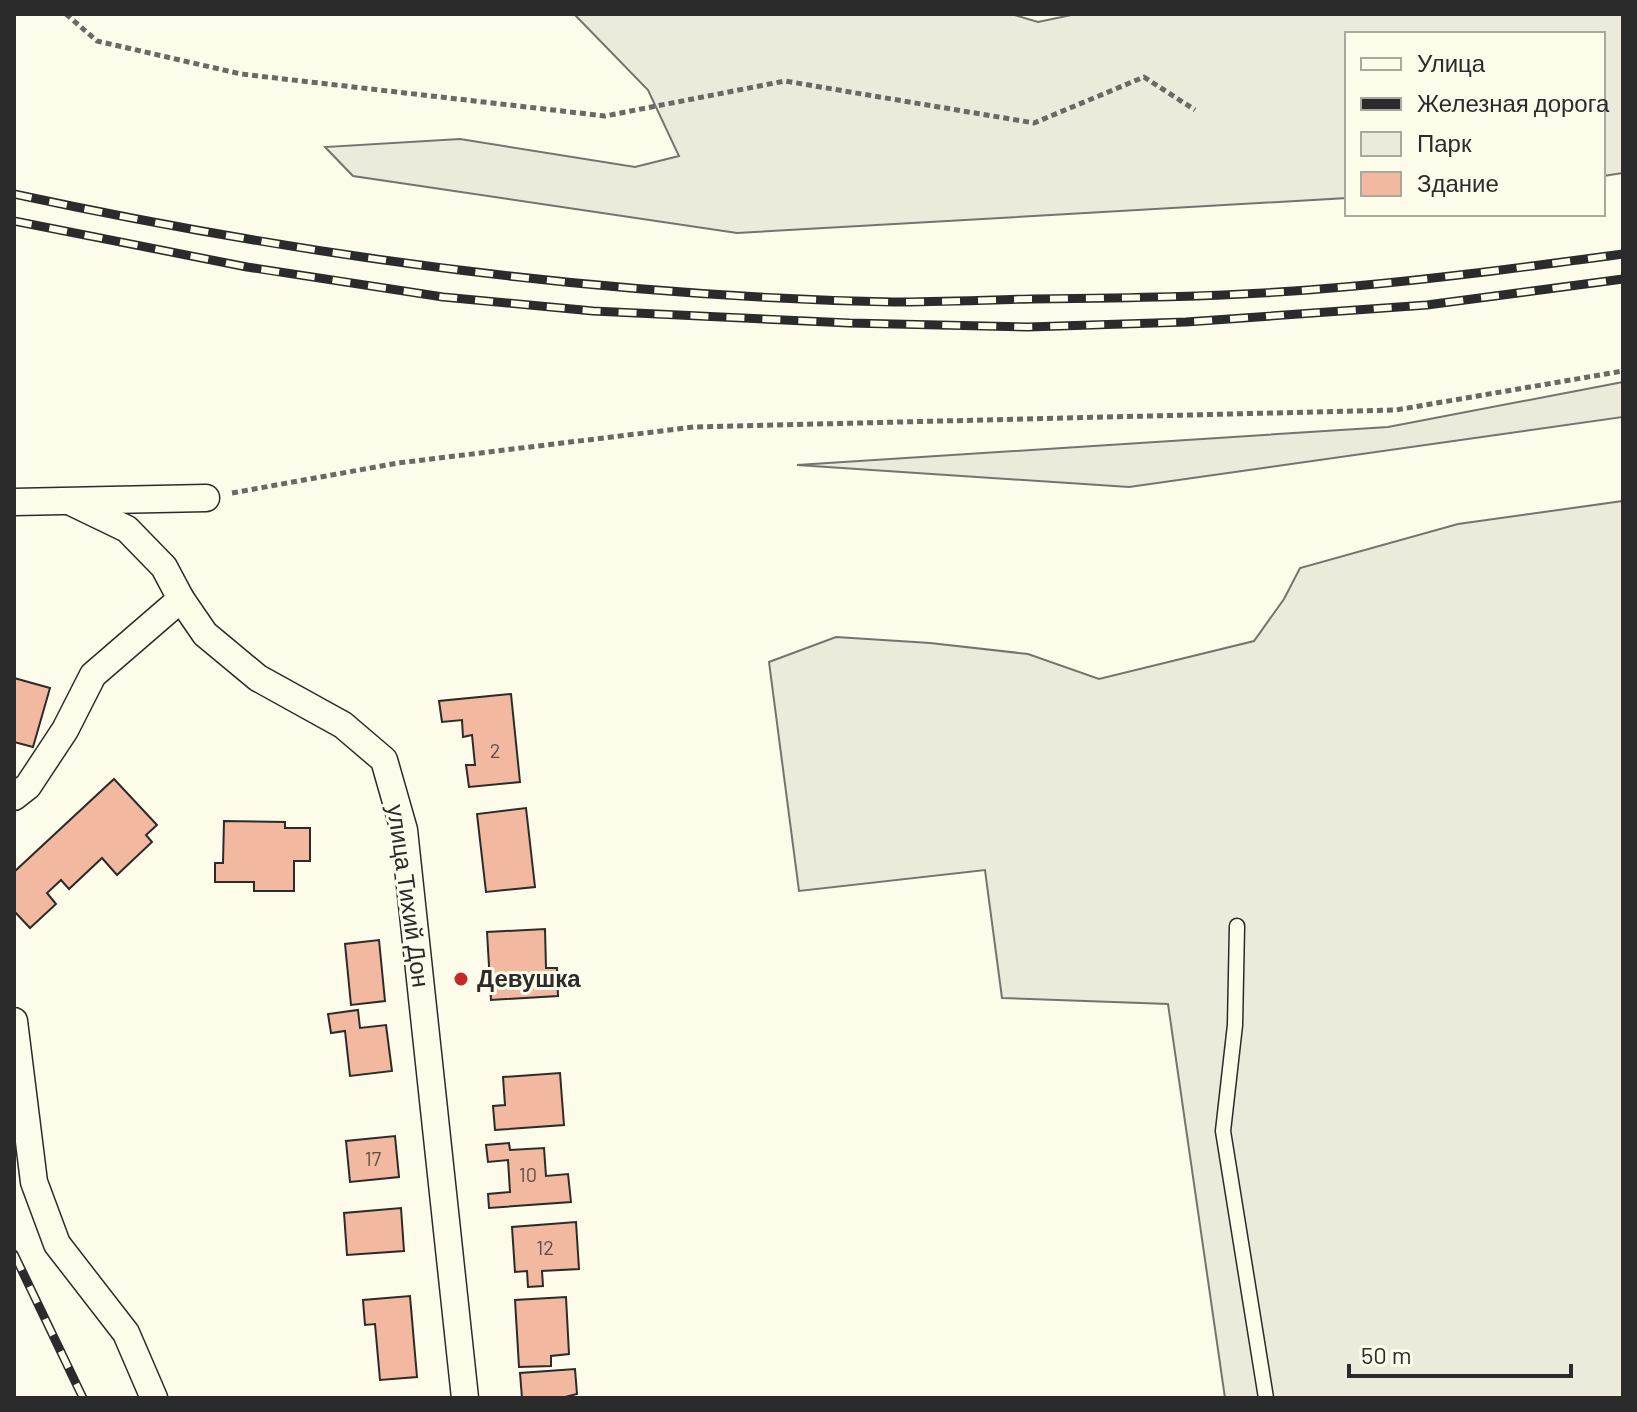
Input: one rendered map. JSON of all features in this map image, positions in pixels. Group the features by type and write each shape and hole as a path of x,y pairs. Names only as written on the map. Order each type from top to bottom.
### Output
{"street":[{"path":"14,502 206,498"},
{"name":"улица Тихий Дон","path":"71,502 127,529 164,567 205,634 258,678 343,725 384,760 404,830 465,1398"},
{"path":"14,797 28,786 58,741 93,675 181,599"},
{"path":"14,1021 34,1182 57,1244 126,1333 154,1398"}],"lane":[{"path":"1237,926 1235,1025 1223,1131 1266,1398"}],"path":[{"path":"66,14 97,41 241,74 605,116 785,81 1034,123 1144,77 1195,110"},
{"path":"206,498 398,463 694,427 1396,410 1623,371"}],"green space":[{"path":"574,14 1011,14 1038,22 1076,14 1623,14 1623,173 1605,176 1605,32 1345,32 1345,198 737,233 353,176 325,147 460,139 635,167 679,156 648,90"},
{"path":"1623,382 1623,417 1129,487 797,465 1388,427"},
{"path":"1623,501 1623,1398 1225,1398 1168,1004 1002,998 985,870 799,891 769,662 836,637 1028,654 1099,679 1254,641 1284,599 1300,568 1458,524"}],"building":[{"path":"14,678 50,688 33,747 14,742"},
{"path":"511,694 520,782 469,787 466,765 475,765 472,735 463,737 462,720 442,722 439,701"},
{"path":"114,779 157,825 146,835 152,842 117,875 102,858 69,889 61,880 47,893 56,904 30,928 14,911 14,872"},
{"path":"526,808 535,887 486,892 477,814"},
{"path":"224,821 285,822 285,828 310,828 310,861 294,861 294,891 254,891 254,882 215,882 215,863 223,863"},
{"path":"545,929 546,968 557,968 558,996 491,1000 487,932"},
{"path":"379,940 385,1001 351,1005 345,944"},
{"path":"358,1010 360,1028 386,1025 392,1071 350,1076 345,1031 331,1033 328,1014"},
{"path":"560,1073 564,1125 495,1130 493,1106 505,1105 503,1077"},
{"path":"395,1136 399,1177 350,1182 346,1141"},
{"path":"509,1143 510,1150 544,1148 546,1176 568,1174 571,1202 489,1208 488,1194 510,1192 508,1160 488,1162 486,1145"},
{"path":"401,1208 404,1251 347,1255 344,1213"},
{"path":"576,1222 579,1269 542,1271 543,1286 528,1287 527,1271 515,1272 512,1227"},
{"path":"410,1296 417,1377 380,1380 375,1324 365,1325 363,1300"},
{"path":"566,1297 569,1354 551,1356 551,1366 519,1367 515,1300"},
{"path":"575,1369 577,1394 561,1398 522,1398 520,1373"}],"railway":[{"path":"14,194 231,236 451,269 561,282 782,298 910,302 1239,294 1387,283 1623,254"},
{"path":"14,221 247,267 443,297 593,311 849,323 1028,327 1186,322 1427,305 1623,279"},
{"path":"14,1254 83,1398"}],"place":[{"name":"Девушка","path":"461,979"}]}
